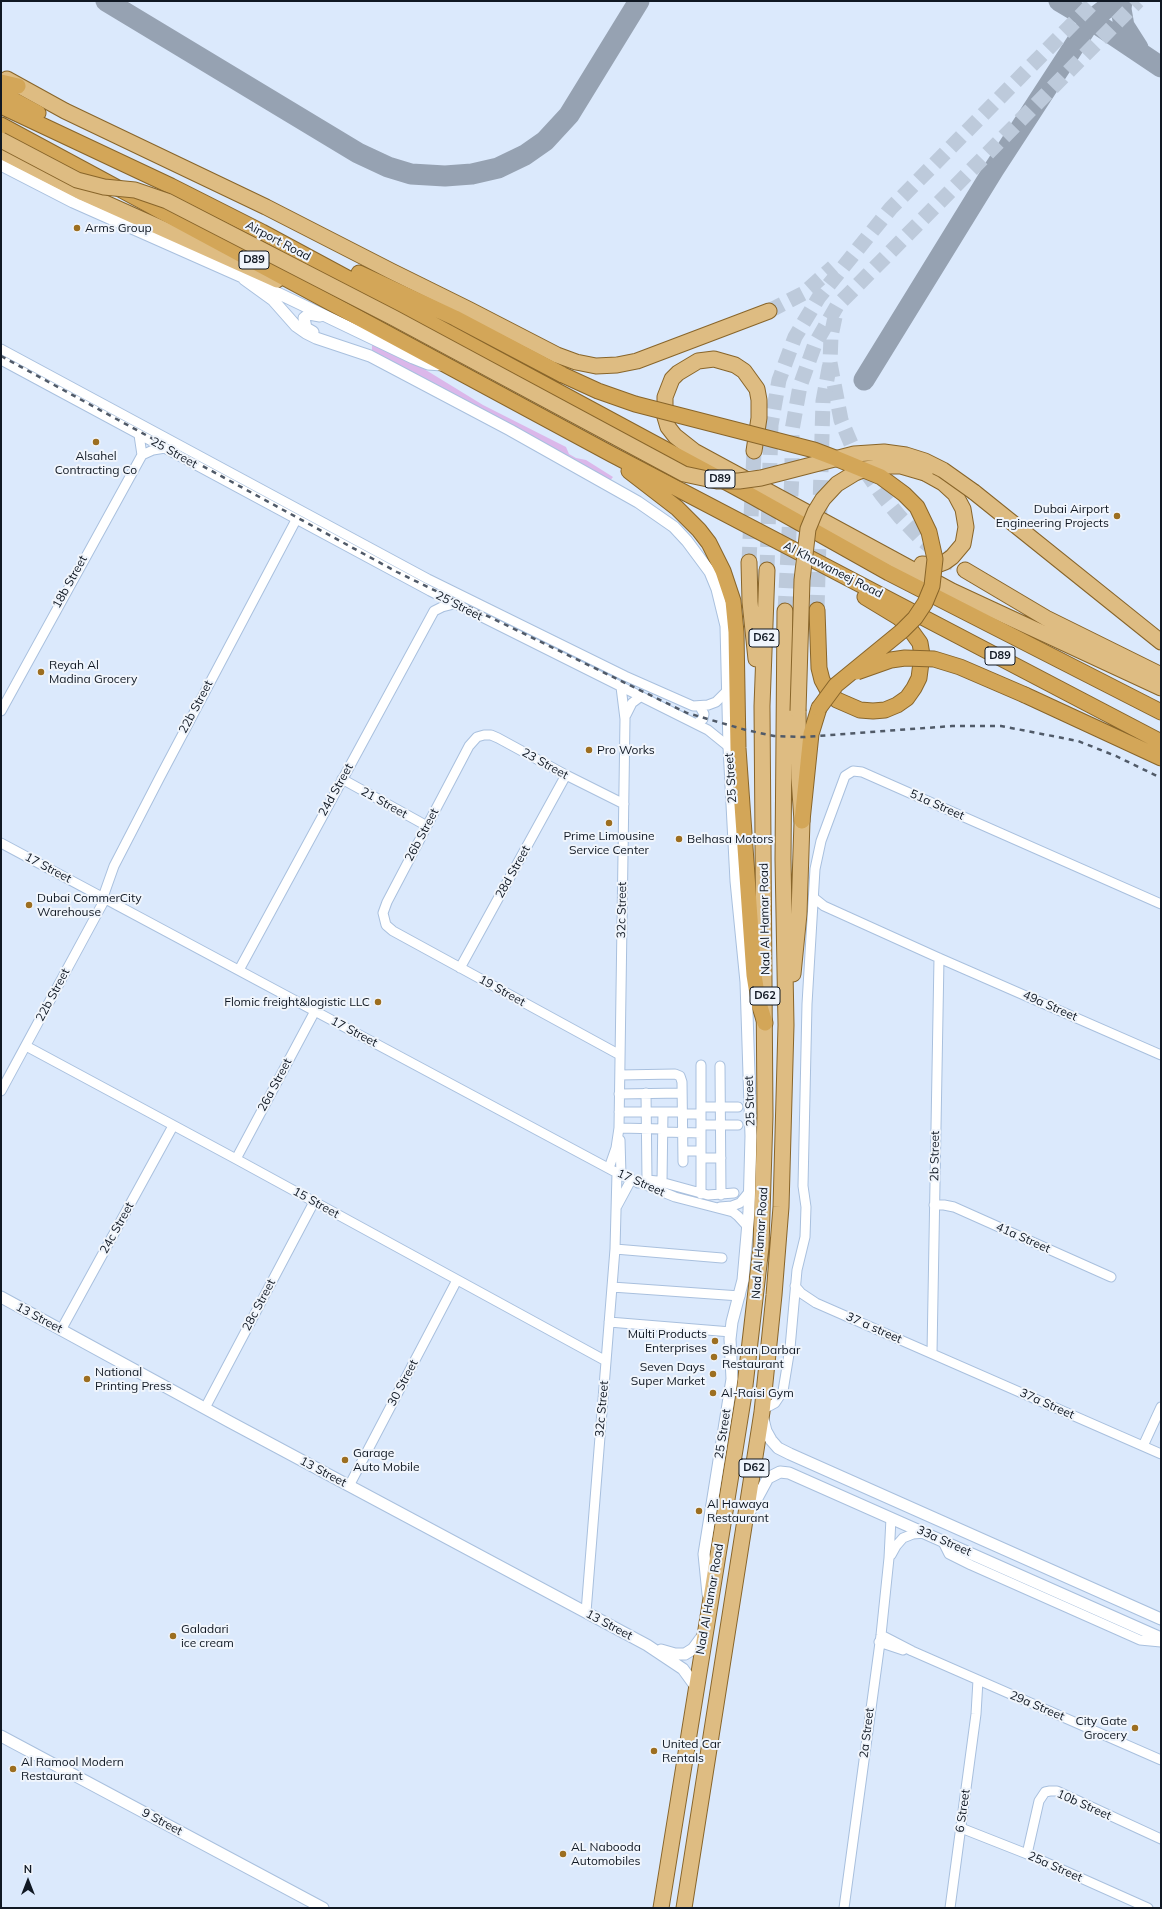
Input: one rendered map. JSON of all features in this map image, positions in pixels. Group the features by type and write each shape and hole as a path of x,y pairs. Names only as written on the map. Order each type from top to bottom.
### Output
{"highway":[{"path":"1,82 18,86"},
{"path":"1,93 92,141 125,164"},
{"name":"Airport Road","path":"1,106 210,205 550,388"},
{"name":"D89","path":"1,125 309,289 448,365"},
{"path":"320,263 339,265 351,269 455,318 563,375 598,391 635,404 814,450 881,477 911,500 926,523 933,545 935,568 929,595 920,611 908,625 844,678 830,692 820,708 812,734 802,821"},
{"name":"Al Khawaneej Road","path":"448,365 611,454 1161,742"},
{"name":"Al Khawaneej Road","path":"550,388 889,573 1161,712"},
{"path":"611,454 630,472 677,508 699,530 717,556 729,585 735,616 738,748 754,974 758,1000 765,1023"},
{"path":"817,610 819,668 822,680 828,691 837,700 848,706 873,711 891,707 907,698 914,688 921,672 922,655 920,643 914,634 898,618 862,596 837,573"},
{"path":"844,678 877,664 891,660 905,658 934,659 960,667 1025,695 1161,758"}],"main road":[{"path":"1,76 65,111 266,206 557,355 576,362 596,366 617,365 637,361 769,311"},
{"path":"1,140 77,180 104,187 136,190 157,196 332,286 684,474 711,480 739,481 761,478 854,454 884,452 906,455 930,463 943,470 974,492 1161,642"},
{"path":"1,150 121,211 267,276 288,284 309,289"},
{"path":"754,451 759,418 759,400 757,389 744,371 735,365 714,359 698,360 678,372 672,379 665,397 665,417 668,427 684,444 694,451 952,591 1161,688"},
{"path":"786,1025 791,998 799,914 802,821 799,778 798,711 802,580 808,529 823,498 837,484 865,469 901,466 925,473 935,477 950,489 959,500 966,518 966,535 958,551 945,562 937,565 929,565 912,561 889,549 877,549"},
{"path":"749,562 754,641 762,706"},
{"name":"Nad Al Hamar Road","path":"661,1908 744,1394 757,1287 763,1203 765,1023 762,706 767,570"},
{"path":"965,570 1046,618 1161,675"},
{"name":"Nad Al Hamar Road","path":"684,1908 762,1411 781,1208 786,1025 783,859 785,611"}],"street":[{"path":"1,165 73,202 327,316 420,361 436,365 448,365"},
{"path":"244,279 273,300 296,326 306,333 332,344 370,356 609,485 674,527 688,541 710,572 721,601 726,626 729,747"},
{"path":"327,316 309,314 304,318 303,322 306,328 332,344"},
{"name":"25 Street","path":"1,349 441,586 632,680 686,704 700,707"},
{"name":"25 Street","path":"1,360 454,604 708,730 729,747 736,881 746,982 751,1136 748,1227 740,1296 734,1313 731,1332 732,1380 704,1554 710,1604"},
{"path":"1,370 13,367"},
{"path":"139,434 142,455 153,450 165,448"},
{"name":"18b Street","path":"1,711 142,455"},
{"name":"22b Street","path":"1,1091 104,898 114,866 296,520"},
{"path":"430,591 434,611 446,605 454,604"},
{"name":"24d Street","path":"239,970 434,611"},
{"name":"32c Street","path":"616,1172 621,1148 619,1112 625,719 621,687"},
{"path":"696,724 700,722 704,714 700,707 716,702 728,690"},
{"path":"625,719 632,703 640,697"},
{"name":"23 Street","path":"469,746 477,737 491,735 624,804"},
{"name":"26b Street","path":"386,925 384,918 384,907 469,746"},
{"name":"51a Street","path":"762,1411 775,1403 783,1391 798,1262 805,1237 805,1064 807,1004 818,850 844,779 853,771 862,772 1161,904"},
{"name":"28d Street","path":"460,968 566,775"},
{"name":"21 Street","path":"342,779 427,826"},
{"name":"17 Street","path":"1,843 616,1172 675,1197 733,1212 748,1227"},
{"name":"49a Street","path":"814,898 820,904 939,958 1161,1055"},
{"path":"813,916 823,911 837,911"},
{"name":"19 Street","path":"386,925 393,932 620,1055"},
{"name":"2b Street","path":"932,1353 939,958"},
{"name":"26a Street","path":"236,1158 315,1011"},
{"name":"15 Street","path":"26,1046 173,1126 236,1158 606,1361"},
{"path":"701,1065 701,1194"},
{"path":"720,1066 721,1195"},
{"path":"620,1076 678,1075 682,1079 683,1162"},
{"path":"646,1093 646,1129 639,1181 662,1182 701,1194 721,1195 734,1193"},
{"path":"620,1094 682,1093"},
{"path":"619,1112 682,1113 720,1107 738,1107"},
{"path":"662,1182 663,1112"},
{"path":"619,1130 646,1129 682,1133 720,1125 738,1125"},
{"name":"24c Street","path":"61,1330 173,1126"},
{"name":"32c Street","path":"586,1612 615,1249 617,1206 616,1148 619,1130"},
{"path":"683,1151 721,1158"},
{"name":"32c Street","path":"617,1206 639,1181"},
{"name":"17 Street","path":"714,1207 736,1205 744,1200 749,1192"},
{"name":"28c Street","path":"205,1408 314,1202"},
{"name":"41a Street","path":"934,1205 954,1207 1111,1277"},
{"path":"615,1249 722,1258"},
{"name":"30 Street","path":"348,1486 457,1280"},
{"name":"37 a street","path":"795,1286 801,1293 816,1303 932,1353"},
{"path":"612,1288 740,1296"},
{"name":"13 Street","path":"1,1297 348,1486 647,1645 683,1669 696,1687"},
{"path":"793,1308 804,1302 816,1303"},
{"path":"610,1322 731,1332"},
{"name":"37a Street","path":"932,1353 1161,1454"},
{"path":"1143,1446 1161,1407"},
{"name":"33a Street","path":"762,1411 768,1436 778,1448 981,1540 1161,1619"},
{"name":"33a Street","path":"746,1518 768,1478 775,1473 784,1472 942,1540 1161,1638"},
{"path":"891,1518 896,1512 901,1511 965,1537 981,1540"},
{"name":"2a Street","path":"844,1908 880,1638 889,1558 891,1518"},
{"name":"2a Street","path":"889,1558 903,1538 913,1534 925,1533"},
{"path":"942,1540 949,1554 971,1565 1140,1640 1161,1642"},
{"name":"13 Street","path":"647,1645 675,1654 685,1654 693,1649 705,1634"},
{"name":"29a Street","path":"880,1638 1161,1760"},
{"name":"6 Street","path":"950,1908 976,1714 982,1682"},
{"name":"9 Street","path":"1,1736 322,1908"},
{"name":"10b Street","path":"1027,1854 1039,1801 1045,1792 1050,1791 1057,1791 1161,1839"},
{"name":"25a Street","path":"961,1828 1027,1854 1148,1908"}],"shaded area":[{"path":"372,344 416,364 483,405 566,447 569,454 576,458 586,460 613,477 608,483 399,368 399,365 372,350"}],"taxiway":[{"path":"106,1 358,153 388,167 411,174 445,176 472,174 498,168 525,155 545,141 569,115 639,1"},
{"path":"1059,1 1091,20 1161,67"},
{"path":"864,380 994,169 1091,20 1116,1"},
{"path":"1122,1 1121,9 1124,26 1138,48"}],"tunnel":[{"path":"767,570 771,425 779,380 795,337 819,297 891,208 1095,1"},
{"path":"785,611 792,474 792,430 800,386 815,344 837,306 1138,1"},
{"path":"769,311 804,293 833,267"},
{"path":"835,317 831,336 830,363 841,420 852,446 866,472 900,517 920,538 942,556 965,570"},
{"path":"817,610 823,401 830,363"},
{"path":"749,562 754,451"}],"railway":[{"path":"1,356 397,572 687,713 746,730 774,736 804,737 952,726 1001,726 1078,741 1116,756 1161,778"}],"place":[{"name":"Arms Group","path":"77,228"},
{"name":"Alsahel Contracting Co","path":"96,442"},
{"name":"Dubai Airport Engineering Projects","path":"1117,516"},
{"name":"Reyah Al Madina Grocery","path":"41,672"},
{"name":"Pro Works","path":"589,750"},
{"name":"Prime Limousine Service Center","path":"609,823"},
{"name":"Belhasa Motors","path":"679,839"},
{"name":"Dubai CommerCity Warehouse","path":"29,905"},
{"name":"Flomic freight&logistic LLC","path":"378,1002"},
{"name":"Multi Products Enterprises","path":"715,1341"},
{"name":"Shaan Darbar Restaurant","path":"714,1357"},
{"name":"Seven Days Super Market","path":"713,1374"},
{"name":"National Printing Press","path":"87,1379"},
{"name":"Al-Raisi Gym","path":"713,1393"},
{"name":"Garage Auto Mobile","path":"345,1460"},
{"name":"Al Hawaya Restaurant","path":"699,1511"},
{"name":"Galadari ice cream","path":"173,1636"},
{"name":"City Gate Grocery","path":"1135,1728"},
{"name":"United Car Rentals","path":"654,1751"},
{"name":"Al Ramool Modern Restaurant","path":"13,1769"},
{"name":"AL Nabooda Automobiles","path":"563,1854"}]}
